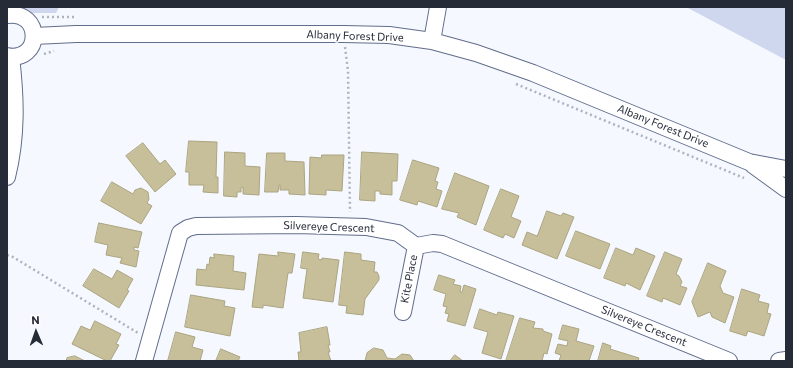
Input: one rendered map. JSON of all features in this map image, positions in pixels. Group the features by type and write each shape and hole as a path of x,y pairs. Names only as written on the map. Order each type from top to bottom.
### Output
{"street":[{"path":"432,41 438,7"},
{"path":"7,15 13,14 24,17 32,25 34,36 33,42 27,51 22,55 9,56 15,129 7,177"},
{"name":"Albany Forest Drive","path":"34,36 76,34 343,34 388,35 432,41 476,53 533,73 749,162 786,169"},
{"name":"Albany Forest Drive","path":"749,162 786,189"},
{"name":"Silvereye Crescent","path":"144,361 171,268 174,250 180,233 184,230 196,226 349,226 366,227 398,233 416,246 434,243 442,244 730,361"},
{"name":"Kite Place","path":"403,312 416,246"},
{"path":"779,361 786,360"}],"path":[{"path":"37,13 43,17 75,17"},
{"path":"343,34 348,71 349,226"},
{"path":"41,55 56,50"},
{"path":"337,50 353,50"},
{"path":"511,83 747,179"},
{"path":"7,255 13,257 135,332 151,338"}],"shaded area":[{"path":"7,7 59,7 56,13 7,13"},
{"path":"686,7 786,7 786,60"}],"building":[{"path":"189,141 217,142 216,177 218,177 218,193 203,192 204,185 189,185 189,172 186,172"},
{"path":"143,143 160,164 165,160 176,174 155,192 126,156"},
{"path":"225,152 245,153 245,166 260,167 259,195 243,194 243,187 241,188 241,192 237,192 237,197 224,196"},
{"path":"362,152 398,154 397,181 392,181 392,195 380,194 380,191 375,191 375,201 360,200"},
{"path":"267,153 285,153 285,161 304,162 305,195 289,194 289,190 280,190 280,185 278,192 265,192"},
{"path":"322,155 344,155 342,191 326,190 326,195 309,194 310,157 321,158"},
{"path":"413,160 439,168 435,181 438,182 436,189 442,191 437,207 418,201 417,205 400,200"},
{"path":"455,173 489,186 476,225 457,217 459,213 442,209"},
{"path":"112,182 133,194 135,190 141,188 148,192 149,199 147,203 152,206 141,224 101,201"},
{"path":"501,189 519,196 511,217 521,221 514,238 505,234 503,238 484,230"},
{"path":"547,211 561,216 563,213 574,217 557,259 522,245 527,232 537,236"},
{"path":"99,223 142,232 138,248 134,247 134,250 139,251 136,267 120,263 122,258 106,255 108,245 95,242"},
{"path":"576,231 610,244 600,269 566,256"},
{"path":"616,248 633,255 636,248 655,256 640,290 626,283 625,286 604,278"},
{"path":"278,252 295,254 292,273 288,273 283,308 263,305 263,308 252,307 259,254 278,256"},
{"path":"303,252 319,254 318,259 322,260 322,258 339,260 333,302 303,298 307,269 301,268"},
{"path":"345,252 361,254 361,260 375,262 374,272 377,272 379,276 379,280 365,299 363,315 346,313 347,306 339,305"},
{"path":"665,252 682,259 676,274 682,282 680,286 687,288 680,305 663,298 662,302 647,296"},
{"path":"214,254 234,256 233,271 246,273 244,290 196,285 197,269 206,270 207,264 209,265 210,257 214,258"},
{"path":"708,263 726,271 720,286 723,293 734,297 725,323 712,317 710,312 698,317 692,302"},
{"path":"94,269 112,279 117,270 133,279 127,290 129,291 119,308 83,286"},
{"path":"439,275 455,280 453,284 461,286 460,292 462,292 464,285 476,289 465,326 447,321 449,314 445,313 447,307 443,306 446,294 434,290"},
{"path":"742,289 760,295 758,301 769,304 767,313 771,314 764,336 748,331 746,336 730,331"},
{"path":"191,295 225,301 224,306 235,308 230,336 185,327"},
{"path":"480,309 497,315 498,312 514,316 501,359 482,353 488,332 474,328"},
{"path":"520,318 535,322 533,328 543,329 543,331 552,334 547,354 544,353 542,361 506,361"},
{"path":"95,321 121,334 116,344 119,345 110,361 107,361 72,344 81,326 90,330"},
{"path":"563,325 579,329 576,341 594,346 589,361 559,361 561,355 555,353 558,344 567,346 568,341 559,339"},
{"path":"327,327 330,345 328,345 330,352 328,352 331,361 299,361 298,352 301,352 299,333"},
{"path":"176,332 195,337 192,347 203,350 200,361 168,361"},
{"path":"603,343 611,346 610,349 639,358 638,361 598,361"},
{"path":"374,348 383,350 387,358 395,359 402,354 410,355 414,361 365,361 367,353"},
{"path":"221,349 240,357 238,361 216,361"},
{"path":"455,355 463,361 450,361"},
{"path":"75,356 85,361 66,361 67,358"}]}
